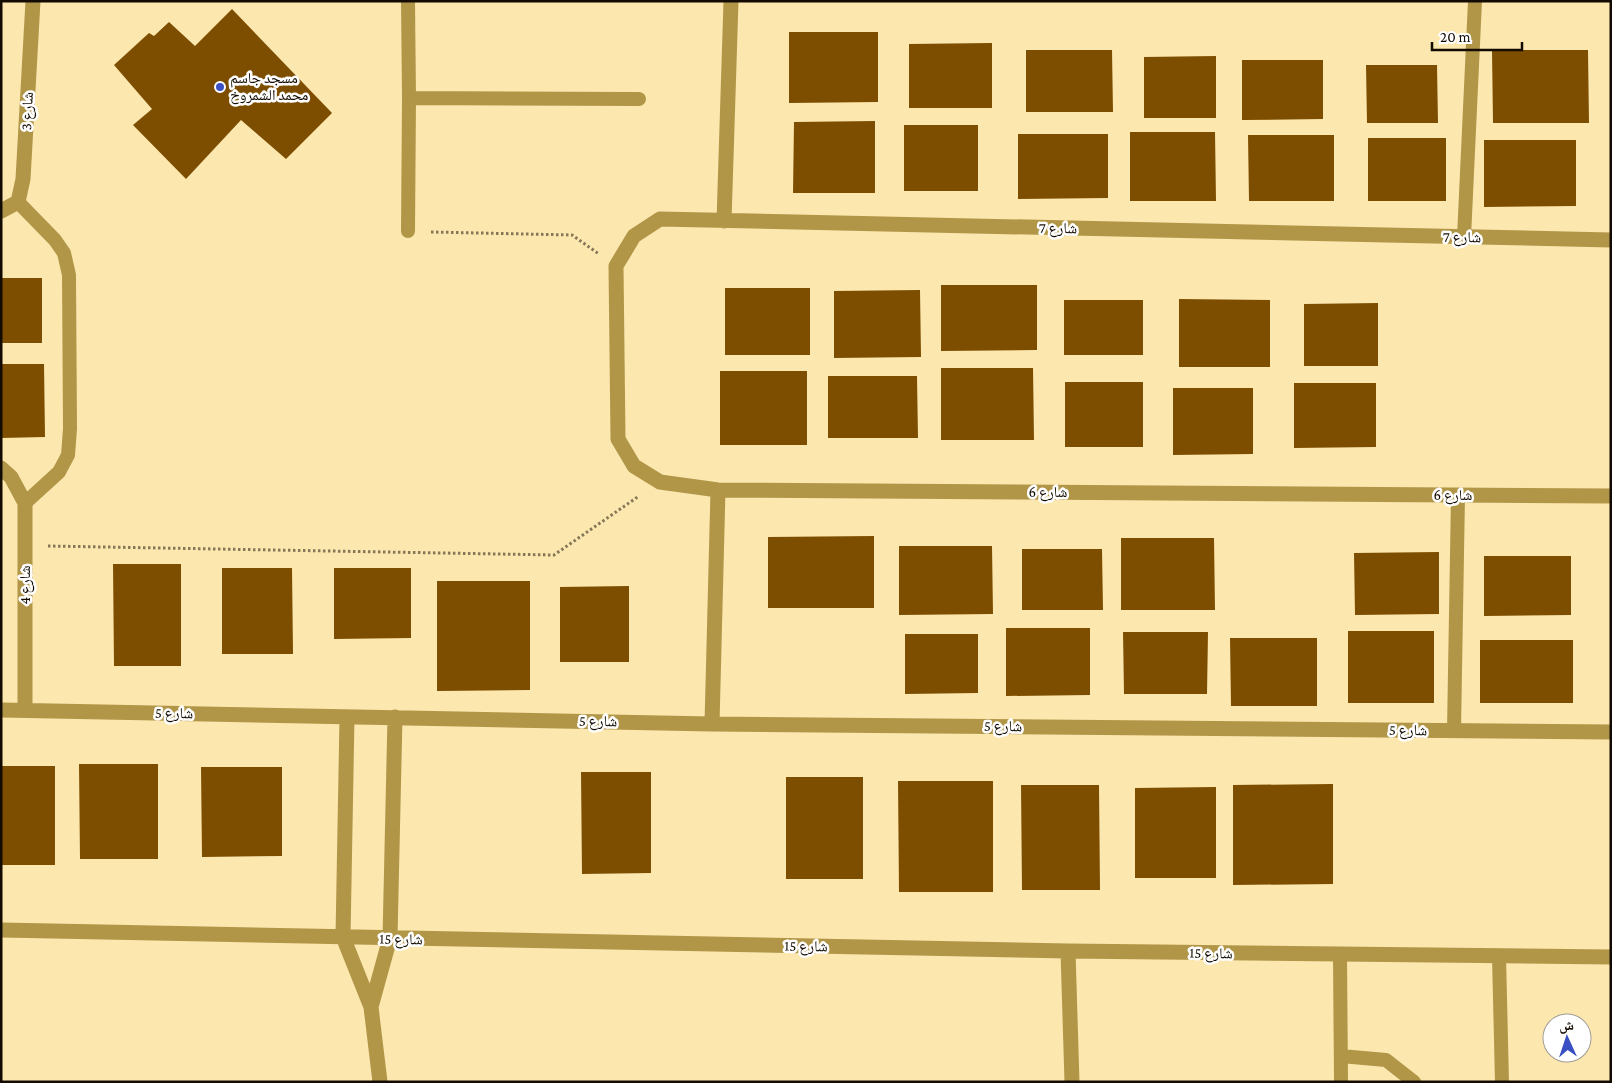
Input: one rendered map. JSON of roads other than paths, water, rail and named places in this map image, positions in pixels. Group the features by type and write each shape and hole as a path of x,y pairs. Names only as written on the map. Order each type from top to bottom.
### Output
{"street":[{"name":"شارع 3","path":"18,202 23,178 32,1"},
{"path":"724,221 731,1"},
{"path":"1,211 18,202"},
{"name":"شارع 7","path":"660,482 634,466 618,439 616,266 634,236 660,219 1611,240"},
{"name":"شارع 4","path":"1,468 11,477 25,503 25,710"},
{"name":"شارع 6","path":"660,482 718,490 1611,496"},
{"path":"712,724 718,490"},
{"name":"شارع 5","path":"1,710 712,724 1611,732"},
{"path":"347,717 344,937 371,1007 380,1082"},
{"path":"371,1007 390,938 395,718"},
{"name":"شارع 15","path":"1,930 1068,951 1611,957"},
{"path":"1068,951 1072,1082"}],"lane":[{"path":"408,1 410,98 408,231"},
{"path":"1464,237 1475,1"},
{"path":"410,98 639,100"},
{"path":"18,202 55,240 64,253 69,275 70,429 68,455 59,472 25,503"},
{"path":"1454,731 1458,495"},
{"path":"1340,955 1341,1082"},
{"path":"1499,956 1502,1082"},
{"path":"1341,1056 1386,1060 1414,1082"}],"place":[{"name":"مسجد جاسم محمد الشمروخ","path":"220,87"}]}
